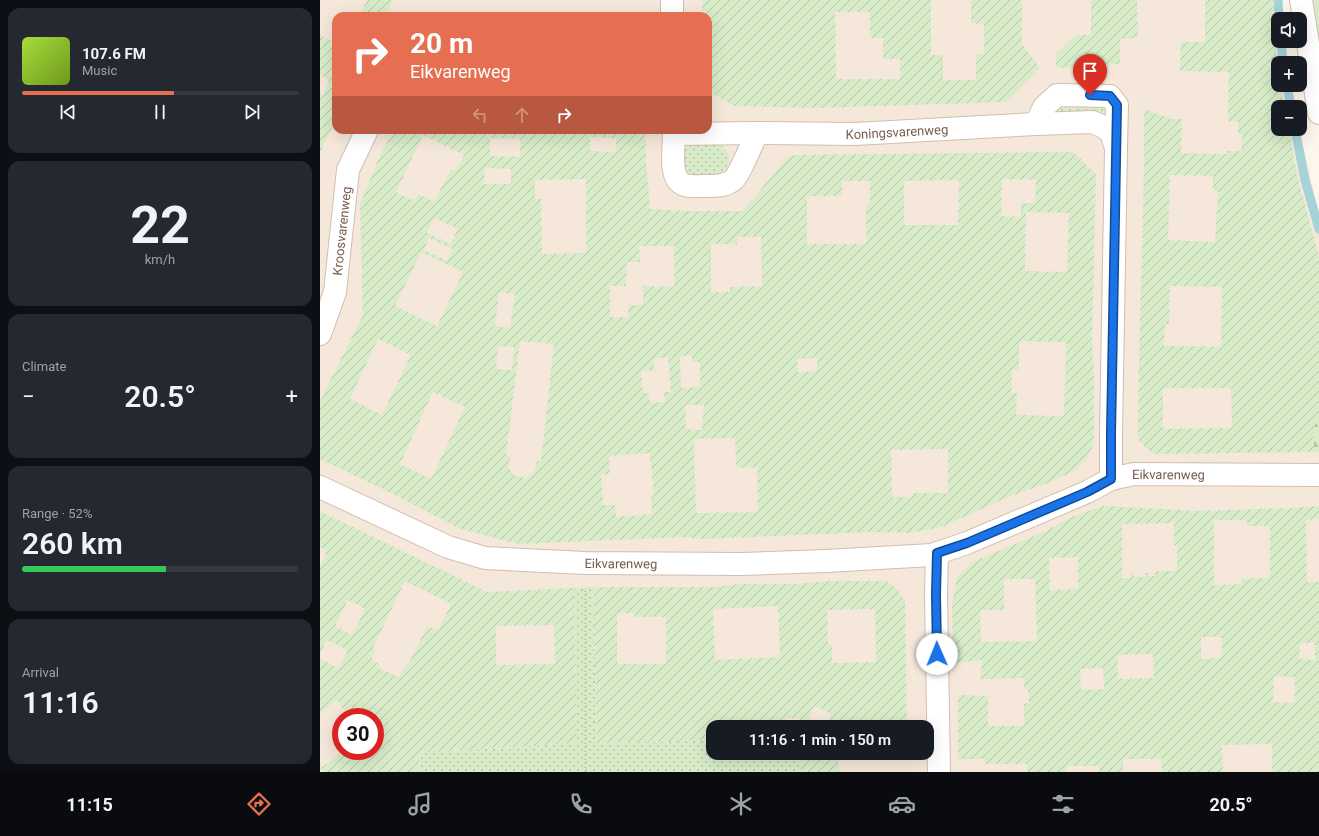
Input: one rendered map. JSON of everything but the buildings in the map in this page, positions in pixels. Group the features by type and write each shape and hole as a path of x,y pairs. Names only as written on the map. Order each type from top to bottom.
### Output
{"street":[{"path":"672,0 672,12"},
{"path":"1301,0 1319,113"},
{"name":"Koningsvarenweg","path":"1036,124 1044,107 1057,95 1110,96 1117,105 1111,479"},
{"name":"Koningsvarenweg","path":"712,132 855,134 1092,122 1104,127 1111,133 1116,148"},
{"name":"Koningsvarenweg","path":"674,134 673,174 677,181 684,185 690,186 723,186 734,179 757,133"},
{"name":"Kroosvarenweg","path":"320,334 335,292 348,170 364,134"},
{"name":"Eikvarenweg","path":"320,487 448,547 485,558 585,563 749,563 897,558 932,555 967,543 1087,492 1111,479 1134,474 1319,475"},
{"path":"937,553 938,772"}],"path":[{"path":"585,563 585,772"}],"shaded area":[{"path":"320,0 1274,0 1272,12 1271,12 1271,48 1280,48 1281,56 1271,56 1271,92 1291,92 1292,100 1271,100 1271,136 1301,136 1319,214 1319,772 320,772"}],"green space":[{"path":"367,0 393,0 388,12 361,12"},
{"path":"703,0 931,0 931,55 943,55 943,80 976,80 976,54 984,54 984,24 971,23 971,0 1022,0 1022,44 1040,68 1007,102 817,108 734,106 712,93 712,12 702,12","holes":["835,12 870,12 870,38 883,38 883,59 900,59 900,79 836,79"]},
{"path":"1091,0 1137,0 1138,38 1120,39 1120,64 1056,68 1056,54 1076,35 1091,35"},
{"path":"1205,0 1273,0 1274,12 1271,12 1271,48 1276,48 1276,56 1271,56 1271,92 1281,92 1283,100 1271,100 1271,136 1290,136 1297,175 1319,257 1319,415 1313,430 1314,452 1153,454 1138,440 1144,109 1171,119 1182,119 1181,153 1227,154 1228,151 1241,151 1242,135 1238,134 1238,122 1228,121 1229,72 1180,71 1181,42 1205,42","holes":["1170,175 1213,176 1213,191 1218,191 1215,242 1168,240","1170,286 1222,287 1221,347 1164,346 1165,324 1169,324","1163,388 1231,388 1232,428 1163,429"]},
{"path":"1309,0 1319,0 1319,61"},
{"path":"320,35 332,41 332,128 320,152 320,94 323,95 329,80 320,75"},
{"path":"1105,104 1107,112 1104,116 1054,114 1053,106"},
{"path":"392,134 645,134 650,209 688,211 743,211 786,159 792,155 1073,152 1096,174 1092,341 1094,374 1094,444 1087,458 1074,471 1053,481 1006,498 941,527 911,533 872,532 702,539 685,537 519,544 460,529 393,494 320,459 320,401 363,315 360,204 380,155","holes":["423,135 464,155 456,171 451,169 434,202 418,194 414,201 396,192","590,137 616,138 616,152 590,151","490,138 520,139 520,157 490,156","485,168 511,169 511,184 484,184","586,179 586,253 542,254 541,199 535,199 535,180","1002,179 1036,180 1035,203 1021,203 1021,217 1001,216","959,180 958,225 904,225 904,181","842,181 870,181 870,205 866,205 866,244 807,244 807,196 842,196","1026,212 1069,213 1067,272 1025,271","434,218 458,229 450,244 427,233","737,237 761,237 762,286 730,287 730,292 711,292 711,244 737,244","429,238 453,250 447,261 424,250","639,246 674,246 674,287 643,286 643,305 629,305 628,317 610,317 610,286 626,286 627,262 640,262","421,252 463,272 437,326 395,306","499,292 515,294 510,328 495,326","378,339 411,355 382,415 350,399","520,341 554,344 541,461 537,461 535,470 527,478 515,476 508,468 510,457 506,456","1019,341 1066,342 1064,416 1016,415 1017,393 1011,393 1012,370 1019,370","498,346 514,347 512,370 496,369","692,355 692,362 700,362 700,387 681,388 680,356","668,357 671,392 664,392 665,402 650,403 648,393 643,393 641,371 654,370 654,359","817,358 817,371 798,372 797,359","433,392 465,407 431,479 400,464","685,405 704,405 702,430 686,429","735,438 736,468 757,467 758,512 696,513 694,439","948,449 948,493 913,493 911,497 892,497 891,450","650,453 654,496 651,497 652,514 616,517 615,505 603,505 601,475 610,474 609,456"]},
{"path":"714,143 722,146 729,154 729,162 726,169 712,177 694,176 687,173 681,164 682,157 687,148 696,144"},
{"path":"1319,415 1319,452 1314,452 1313,430"},
{"path":"1103,506 1198,511 1319,506 1319,519 1306,520 1307,582 1319,582 1319,772 1272,772 1272,744 1222,745 1223,772 1162,772 1161,759 1123,759 1123,772 1099,772 1099,766 1066,766 1066,772 1027,772 1027,764 985,764 984,759 958,759 958,695 988,696 988,726 1024,726 1024,704 1029,703 1028,689 1024,689 1024,678 980,679 982,660 953,663 952,605 957,577 973,562 1048,530 1071,517","holes":["1214,520 1247,520 1247,526 1270,526 1270,578 1242,579 1241,584 1214,585","1174,523 1174,545 1177,546 1177,571 1155,571 1155,576 1149,576 1149,573 1145,573 1145,577 1134,577 1133,573 1130,573 1130,578 1122,578 1122,524","1078,557 1078,589 1050,590 1049,558","1004,579 1035,579 1037,641 981,642 980,610 1004,610","1201,637 1222,637 1222,658 1201,659","1300,643 1315,643 1315,660 1299,659","1153,654 1154,678 1118,679 1117,655","1103,668 1104,689 1081,690 1080,669","1274,676 1295,677 1294,703 1273,702"]},
{"path":"320,511 487,592 574,588 577,743 420,753 419,772 324,772 321,768 332,760 384,760 384,708 343,708 337,700 320,713 320,659 339,668 348,650 327,640 320,653 320,567 327,551 320,547","holes":["405,581 451,604 438,631 427,626 408,665 406,664 399,677 379,668 380,665 371,660 375,651 373,648","348,600 365,609 352,635 335,626","554,625 555,664 496,665 496,626"]},
{"path":"887,581 897,589 905,601 907,720 828,720 831,714 814,706 809,719 811,720 786,718 786,720 706,720 706,740 597,743 593,587 714,587 739,584","holes":["778,606 780,657 715,660 713,609","875,609 876,662 832,663 832,645 828,645 827,610","617,613 634,613 634,617 666,617 666,664 617,664"]},
{"path":"593,587 597,743 706,740 706,760 800,760 801,772 419,772 420,753 577,743 574,588"},
{"path":"800,760 838,760 839,772 801,772"}],"waterway":[{"path":"1278,0 1279,12"},
{"path":"1282,48 1282,56"},
{"path":"1288,92 1290,100"},
{"path":"1296,136 1305,180 1319,229"}],"route":[{"path":"937,654 937,553 967,543 1087,492 1111,479 1117,105 1114,99 1110,96 1090,95"}]}
